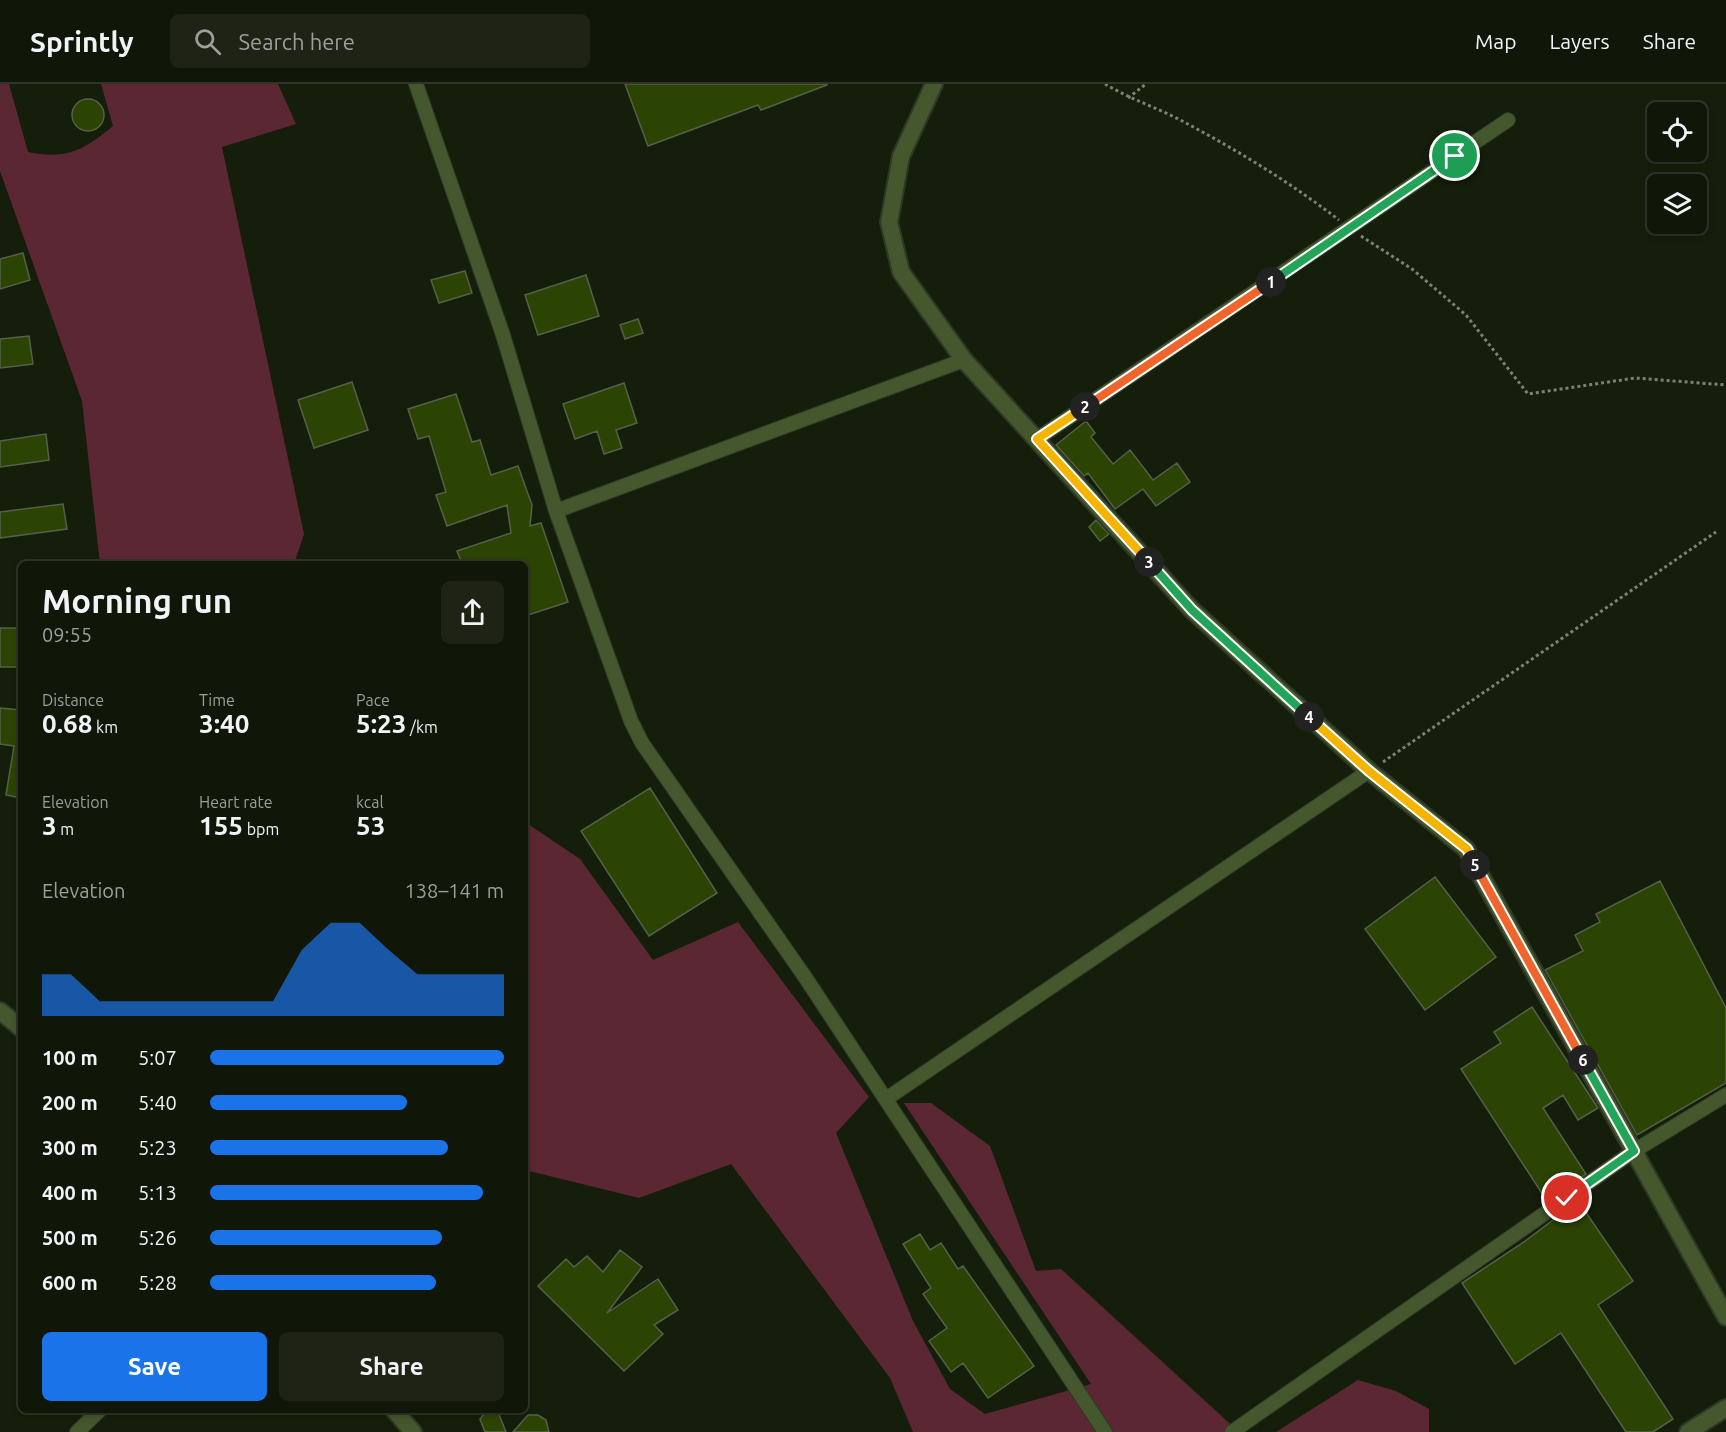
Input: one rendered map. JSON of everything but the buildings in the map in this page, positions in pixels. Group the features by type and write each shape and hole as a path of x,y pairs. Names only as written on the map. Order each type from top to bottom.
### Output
{"street":[{"path":"417,84 503,335 556,511 631,721 642,743 886,1099 1105,1432"},
{"path":"934,84 901,156 889,222 901,272 964,360 1192,610 1369,771 1467,849 1726,1317"},
{"path":"1037,439 1508,120"},
{"path":"556,511 964,360"},
{"path":"886,1099 1369,771"},
{"path":"0,1011 18,1026"},
{"path":"1232,1432 1634,1151 1726,1095"},
{"path":"1688,1432 1726,1408"},
{"path":"77,1432 97,1413"},
{"path":"397,1413 413,1432"}],"path":[{"path":"1105,84 1128,98 1183,121 1212,138 1314,201 1350,229 1412,269 1466,315 1528,394 1635,378 1726,385"},
{"path":"1128,98 1146,84"},
{"path":"1369,771 1716,532"}],"shaded area":[{"path":"0,84 9,84 28,152 54,155 84,147 113,126 101,84 278,84 296,124 222,147 304,534 295,561 100,561 82,401 0,171"},
{"path":"528,824 580,859 653,960 738,922 869,1097 836,1133 913,1321 950,1389 985,1414 1091,1384 904,1103 931,1103 990,1146 1036,1271 1061,1269 1239,1432 913,1432 890,1378 731,1164 639,1198 528,1171"},
{"path":"1358,1380 1396,1391 1429,1409 1429,1432 1276,1432"}],"route":[{"path":"1455,156 1037,439 1192,610 1369,771 1467,849 1634,1151 1567,1198"}]}
